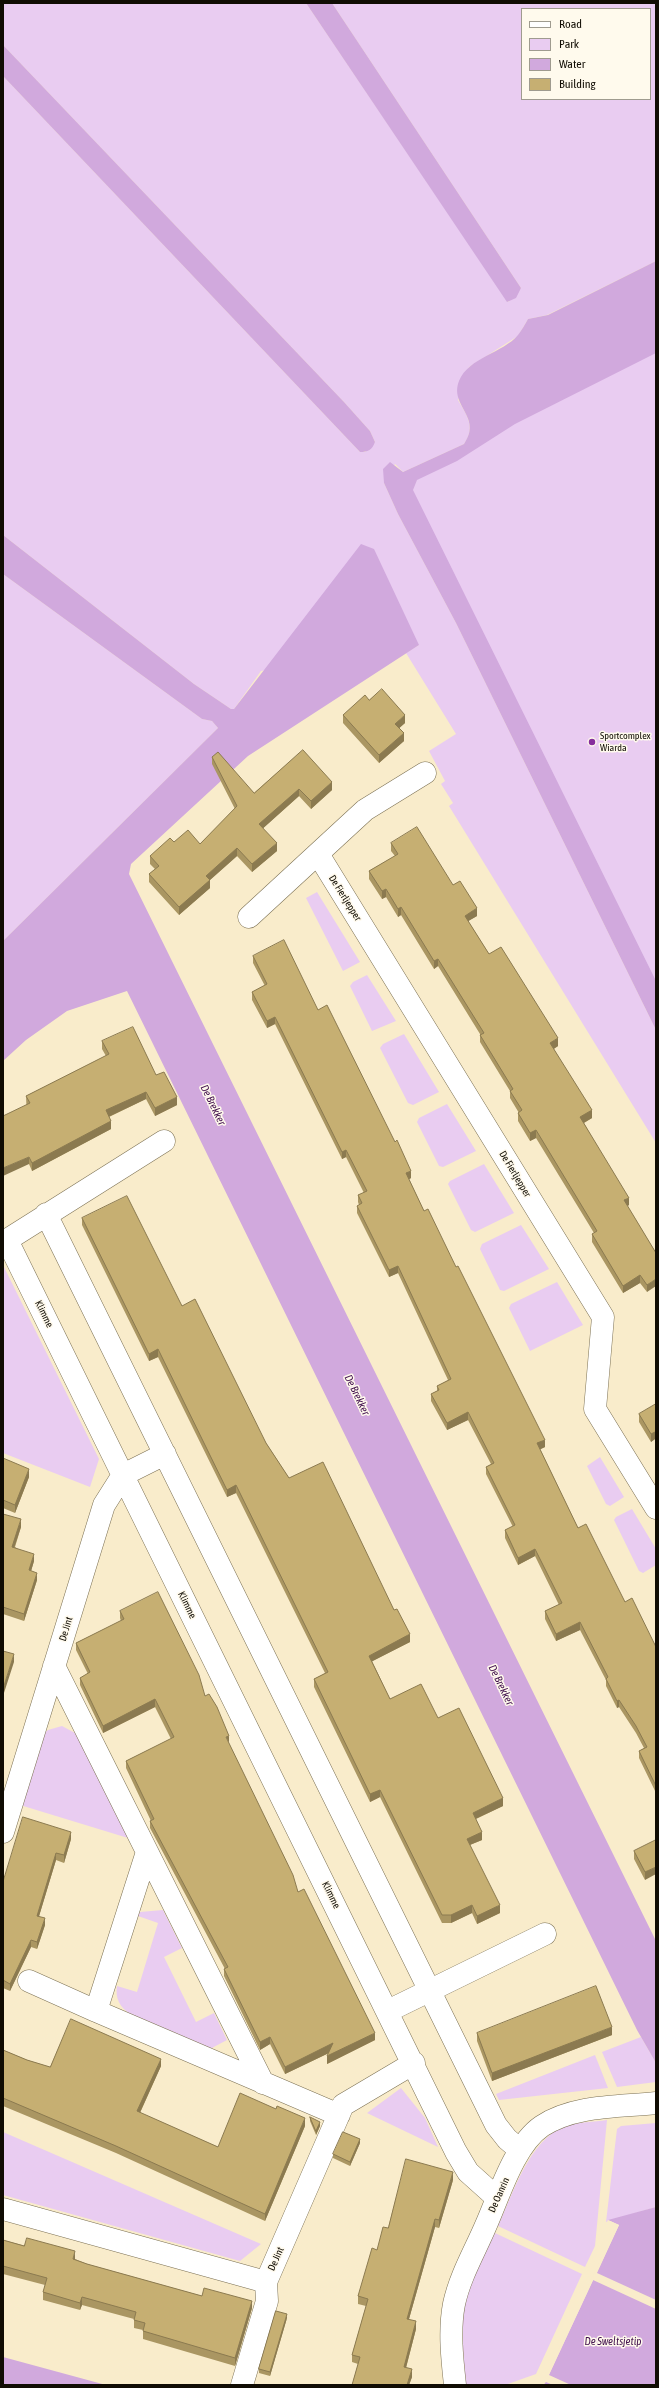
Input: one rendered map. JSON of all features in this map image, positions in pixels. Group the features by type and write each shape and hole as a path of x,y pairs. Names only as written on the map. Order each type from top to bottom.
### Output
{"street":[{"path":"249,917 365,810 425,773"},
{"name":"De Fierljepper","path":"318,854 603,1318 595,1409 656,1508"},
{"name":"Klimme","path":"164,1141 7,1240 460,2158 468,2172 497,2198"},
{"path":"46,1214 496,2125 507,2139 520,2150"},
{"path":"123,1475 165,1454"},
{"name":"De Jint","path":"3,1832 104,1505 123,1475"},
{"path":"54,1666 263,2083"},
{"path":"96,2010 147,1852"},
{"path":"388,2011 545,1934"},
{"path":"30,1981 339,2115"},
{"name":"De Jint","path":"3,2209 266,2282 343,2105 414,2063"},
{"name":"De Oanrin","path":"455,2385 451,2330 454,2304 460,2282 520,2150 530,2136 558,2117 579,2111 656,2103"},
{"path":"242,2385 267,2301 266,2282"}],"green space":[{"path":"3,3 306,3 508,302 521,288 332,3 656,3 656,261 547,315 528,319 518,336 469,367 458,400 467,416 470,427 468,438 464,444 403,472 395,464 384,483 398,514 456,623 656,1030 656,1143 449,806 453,803 441,784 445,781 429,751 456,734 406,653 419,645 261,671 234,709 231,709 194,684 3,535 3,76 360,452 365,452 375,442 370,431 3,45"},
{"name":"Sportcomplex Wiarda","path":"656,342 656,1003 401,481"},
{"path":"3,574 202,719 212,721 218,728 3,941"},
{"path":"317,892 360,962 343,971 306,898"},
{"path":"367,975 396,1021 372,1031 350,986 353,982"},
{"path":"404,1034 439,1092 413,1105 408,1103 380,1048 383,1044"},
{"path":"447,1104 476,1151 443,1167 439,1166 417,1122 419,1118"},
{"path":"484,1164 514,1213 475,1232 471,1230 448,1184 450,1181"},
{"path":"521,1225 549,1269 504,1291 500,1290 480,1249 482,1244"},
{"path":"3,1265 99,1459 90,1487 3,1453"},
{"path":"557,1282 583,1325 530,1351 509,1308 511,1304"},
{"path":"600,1457 624,1497 610,1506 606,1504 587,1466"},
{"path":"632,1509 656,1549 656,1565 643,1573 639,1571 614,1520 616,1517"},
{"path":"62,1726 75,1733 79,1739 128,1838 20,1805 43,1734 48,1730"},
{"path":"163,1910 182,1948 164,1957 196,2022 214,2013 227,2040 210,2049 130,2014 119,2002 117,1986 137,1992 158,1923 138,1916 140,1912"},
{"path":"641,2037 656,2063 656,2082 617,2087 602,2052"},
{"path":"595,2055 608,2088 499,2100 496,2094"},
{"path":"401,2088 425,2118 438,2147 367,2113"},
{"path":"607,2120 595,2246 585,2267 498,2226 516,2184 532,2155 541,2143 552,2133 565,2126"},
{"path":"656,2123 656,2207 606,2222 617,2129 621,2126"},
{"path":"3,2132 261,2244 240,2261 3,2195"},
{"path":"495,2233 582,2274 536,2374 505,2385 466,2385 463,2355 465,2305 474,2277"}],"water":[{"path":"306,3 332,3 521,288 516,298 507,302"},
{"path":"3,45 344,402 370,431 375,442 371,449 365,452 360,452 3,76"},
{"path":"656,261 656,353 515,424 457,461 417,480 413,490 656,981 656,1030 456,623 398,514 384,483 383,469 390,462 403,472 464,444 469,435 470,426 458,398 457,390 459,381 470,366 512,341 528,319 548,315"},
{"name":"De Brekker","path":"3,535 194,684 231,709 234,709 361,544 374,549 419,645 248,756 131,864 129,874 656,1941 656,2063 637,2030 127,991 67,1011 26,1040 3,1061 3,941 218,728 212,721 202,719 3,574"},
{"name":"De Sweltsjetip","path":"656,2207 656,2385 544,2385 619,2225 608,2220"},
{"path":"3,2357 106,2385 3,2385"}],"pier":[{"path":"608,2220 619,2225 597,2273 656,2300 656,2309 593,2280 549,2375 571,2385 553,2385 546,2382 542,2385 616,2226 607,2222"}],"building":[{"path":"382,689 405,715 395,724 404,733 379,755 343,715 365,695 369,700"},
{"path":"303,750 332,782 311,801 299,789 259,824 277,843 252,864 237,848 206,876 210,880 179,907 149,874 159,866 150,856 170,838 174,842 188,830 200,844 237,806 212,757 218,752 254,793"},
{"path":"417,827 453,885 460,881 477,908 465,916 489,954 501,947 558,1038 550,1043 592,1110 580,1117 629,1198 624,1200 656,1253 656,1279 647,1285 640,1275 623,1286 592,1234 597,1231 536,1130 530,1133 518,1113 522,1110 510,1091 513,1089 480,1035 484,1033 438,959 434,961 401,907 398,909 386,889 382,891 369,871 398,854 391,843"},
{"path":"284,940 318,1010 327,1005 395,1142 397,1140 411,1171 406,1173 424,1211 428,1209 456,1267 458,1266 545,1440 537,1443 578,1528 586,1524 625,1602 632,1598 656,1647 656,1786 639,1751 647,1747 636,1726 619,1700 617,1701 606,1679 608,1677 580,1622 556,1634 545,1611 562,1603 535,1549 518,1558 505,1530 515,1525 486,1467 494,1463 468,1412 447,1423 431,1394 439,1390 437,1386 451,1379 398,1266 389,1270 357,1206 362,1203 358,1195 367,1191 346,1150 342,1152 275,1017 267,1021 252,992 267,984 253,956"},
{"path":"133,1027 156,1075 164,1072 177,1097 155,1108 146,1092 106,1110 111,1121 32,1163 29,1157 3,1168 3,1116 30,1103 26,1096 109,1054 102,1041"},
{"path":"127,1196 182,1306 195,1299 266,1443 289,1478 323,1462 394,1610 397,1609 410,1634 369,1656 390,1699 421,1684 438,1718 459,1708 503,1798 473,1813 482,1832 467,1839 500,1905 477,1916 472,1905 451,1915 442,1915 380,1790 370,1794 314,1679 328,1672 236,1485 227,1490 158,1349 149,1354 82,1218"},
{"path":"656,1404 656,1433 651,1434 639,1414"},
{"path":"3,1458 29,1469 15,1505 3,1500"},
{"path":"3,1514 21,1519 12,1547 34,1554 29,1570 37,1573 24,1614 3,1607"},
{"path":"158,1592 199,1675 205,1696 209,1694 217,1707 229,1736 226,1737 293,1875 298,1892 304,1889 375,2033 327,2056 333,2043 285,2067 270,2037 260,2042 224,1969 228,1967 150,1821 154,1819 126,1761 174,1737 155,1699 103,1726 80,1678 90,1672 76,1643 124,1619 120,1611"},
{"path":"3,1651 14,1654 3,1689"},
{"path":"23,1817 71,1832 64,1855 56,1853 37,1916 45,1918 37,1942 31,1940 10,1984 3,1980 3,1882"},
{"path":"656,1840 656,1867 645,1872 634,1851"},
{"path":"596,1986 612,2027 492,2073 477,2033"},
{"path":"71,2019 161,2059 137,2111 218,2147 240,2093 276,2109 277,2106 305,2118 265,2214 116,2146 3,2098 3,2050 27,2060 50,2067"},
{"path":"310,2117 320,2122 316,2131"},
{"path":"343,2132 360,2139 350,2162 333,2154"},
{"path":"406,2159 453,2172 439,2220 435,2219 407,2319 416,2321 404,2367 412,2369 407,2385 352,2385 360,2357 352,2355 368,2299 358,2296 372,2248 377,2250 383,2227 388,2228"},
{"path":"27,2238 75,2251 73,2259 87,2264 202,2296 204,2288 252,2301 235,2358 143,2331 145,2323 134,2320 136,2312 82,2297 80,2303 43,2292 47,2278 3,2266 3,2240 24,2246"},
{"path":"276,2311 287,2314 270,2372 259,2369"}],"place":[{"name":"Sportcomplex Wiarda","path":"592,742"}]}
